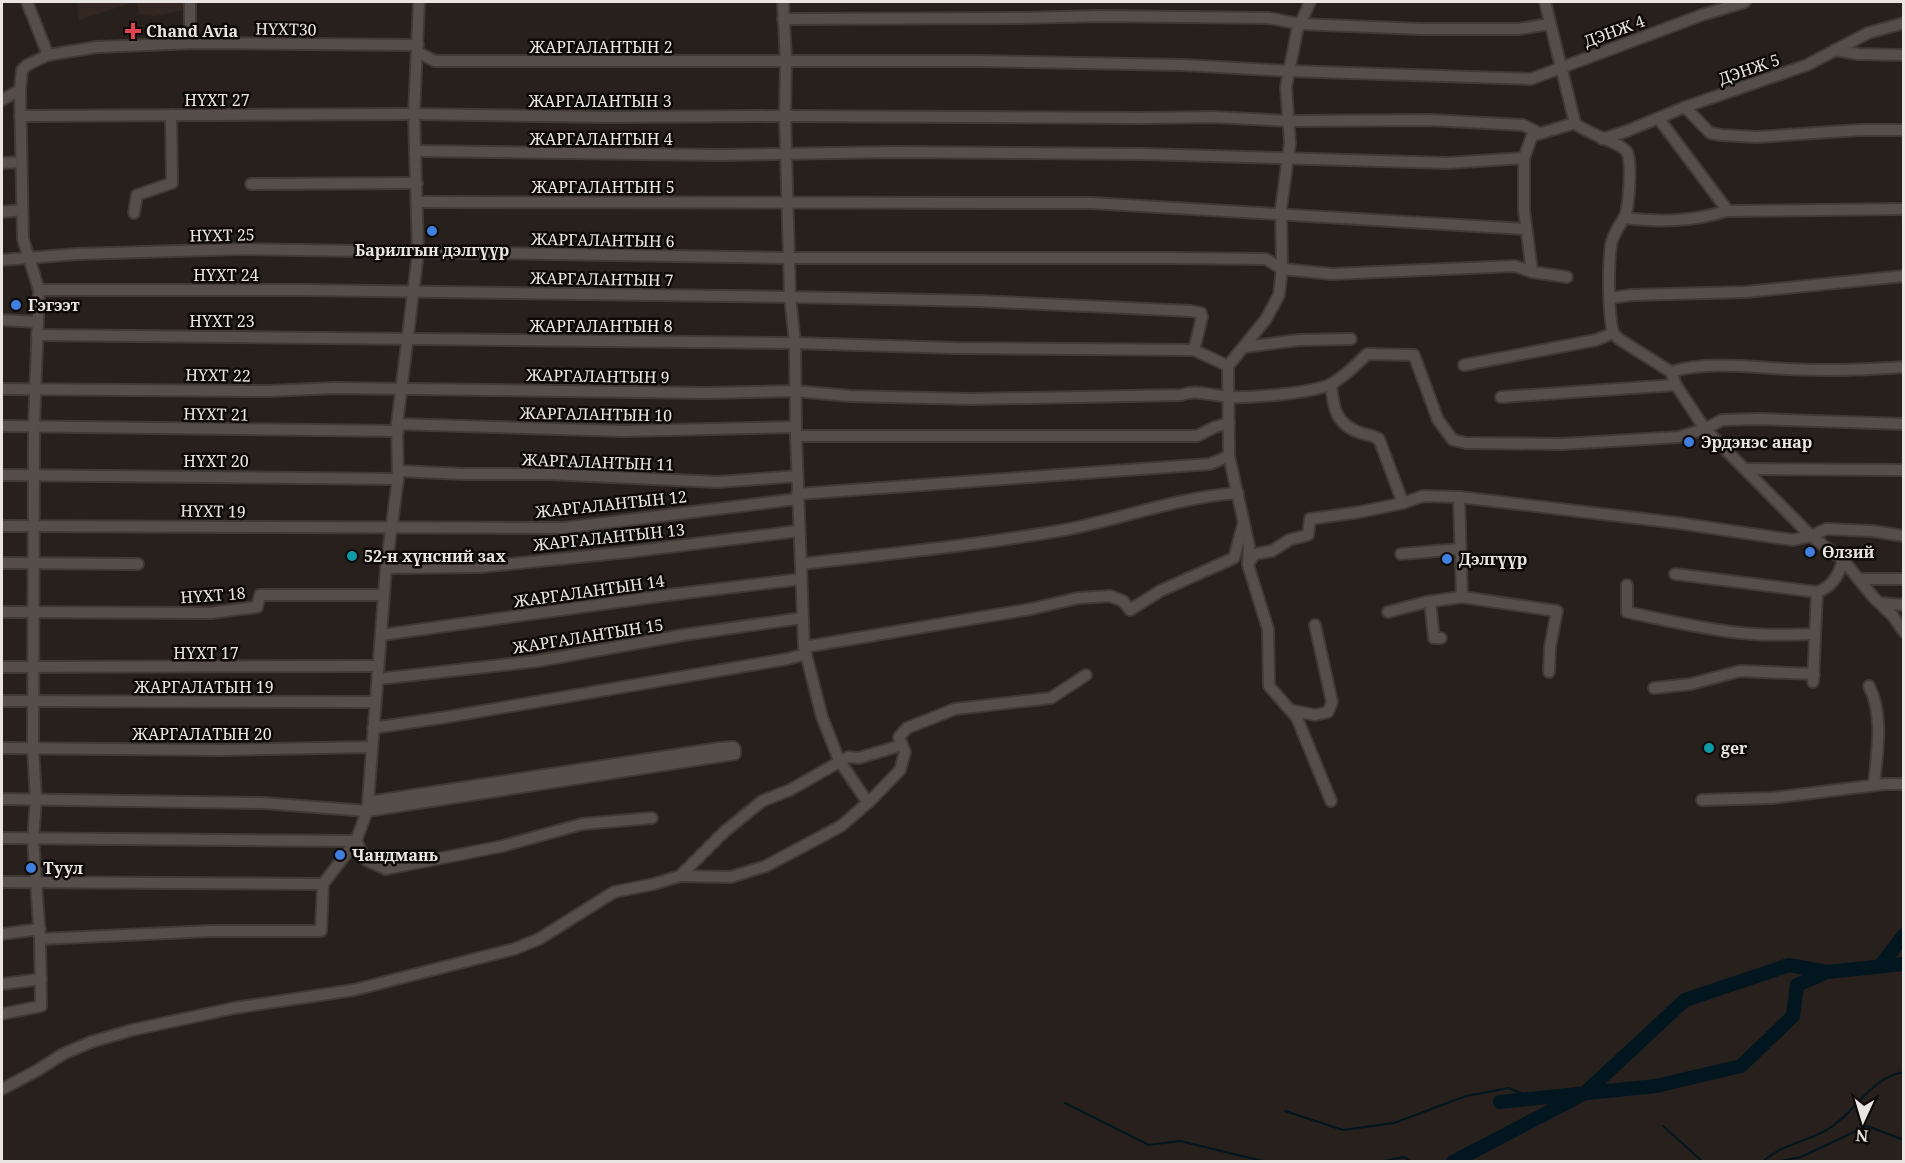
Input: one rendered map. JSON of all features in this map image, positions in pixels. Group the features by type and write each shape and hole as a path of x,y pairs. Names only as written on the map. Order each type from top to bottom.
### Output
{"street":[{"path":"2,1014 41,1006 40,934 33,839 36,799 33,749 34,426 39,290 27,258 23,239 20,90 22,70 27,65 48,55 27,2"},
{"path":"190,2 190,44"},
{"path":"2,934 321,932 323,884 356,841 367,806 386,568 398,475 401,389 418,253 414,114 419,2"},
{"path":"783,2 790,297 795,343 798,531 805,651 822,717 840,761 868,803"},
{"path":"1310,2 1296,31 1286,87 1290,143 1281,215 1282,269 1279,295 1266,319 1228,366 1229,456 1249,546 1248,565 1268,629 1269,686 1297,718 1331,801"},
{"path":"1545,2 1575,123 1583,130 1623,148 1629,156 1628,207 1624,219 1614,233 1611,246 1610,298 1613,333"},
{"name":"ДЭНЖ 4","path":"1289,71 1531,79 1702,15 1745,2"},
{"path":"783,18 1102,16 1269,18 1300,24 1422,29 1519,29 1550,24"},
{"name":"ДЭНЖ 5","path":"1602,139 1659,119 1685,107 1807,65 1868,33 1904,23"},
{"name":"НҮХТ30","path":"48,55 97,47 190,44 417,49"},
{"name":"ЖАРГАЛАНТЫН 2","path":"417,49 435,61 616,63 786,60 978,61 1160,65 1289,71"},
{"path":"1835,50 1858,54 1904,55"},
{"path":"2,100 20,90"},
{"path":"1685,107 1710,133 1721,135 1757,137 1860,130 1904,130"},
{"name":"НҮХТ 27","path":"20,116 414,114"},
{"name":"ЖАРГАЛАНТЫН 3","path":"414,114 608,117 1213,117 1289,121 1430,120 1523,125 1539,134"},
{"path":"134,213 137,195 172,183 171,115"},
{"path":"1659,119 1728,211"},
{"path":"1532,272 1524,210 1524,158 1532,136 1575,123"},
{"name":"ЖАРГАЛАНТЫН 4","path":"416,151 719,155 787,153 1132,154 1448,163 1524,158"},
{"path":"2,163 21,162"},
{"path":"251,184 417,183"},
{"name":"ЖАРГАЛАНТЫН 5","path":"418,202 1091,203 1526,229"},
{"path":"1624,219 1660,222 1706,218 1728,211 1904,209"},
{"path":"2,212 22,210"},
{"name":"НҮХТ 25","path":"2,260 77,254 243,249 418,253"},
{"name":"ЖАРГАЛАНТЫН 6","path":"418,253 789,258 1219,260 1248,258 1266,259 1282,269 1332,274 1515,266 1532,272 1567,277"},
{"path":"1610,298 1632,295 1745,292 1904,276"},
{"name":"НҮХТ 24","path":"39,290 306,290 413,293"},
{"name":"ЖАРГАЛАНТЫН 7","path":"413,293 978,301 1191,311 1201,313 1202,317 1194,350"},
{"path":"2,320 38,322"},
{"path":"1464,365 1596,340 1613,333"},
{"path":"1613,333 1671,372 1676,385 1705,429 1811,536 1843,560 1893,616 1904,632"},
{"name":"НҮХТ 23","path":"37,335 407,340"},
{"path":"1244,347 1299,340 1351,339"},
{"name":"ЖАРГАЛАНТЫН 8","path":"407,340 795,343 955,348 1194,350"},
{"path":"1194,350 1228,366"},
{"path":"1403,503 1379,439 1348,427 1340,420 1332,398 1331,384 1352,369 1367,354 1414,355 1438,420 1452,440 1466,443 1562,444 1679,437 1705,429 1722,420 1759,419 1904,424"},
{"path":"1671,372 1685,367 1821,370 1904,367"},
{"name":"ЖАРГАЛАНТЫН 9","path":"401,389 706,393 795,391 850,396 971,399 1181,395 1188,392 1228,397 1253,397 1331,384"},
{"path":"1501,397 1676,385"},
{"name":"НҮХТ 22","path":"2,389 268,391 335,388 401,389"},
{"name":"ЖАРГАЛАНТЫН 10","path":"398,427 1197,436 1229,423"},
{"name":"НҮХТ 21","path":"2,426 398,427"},
{"name":"ЖАРГАЛАНТЫН 12","path":"391,528 562,528 797,496 1210,464 1229,456"},
{"path":"1746,470 1904,470"},
{"name":"ЖАРГАЛАНТЫН 11","path":"398,475 548,474 718,482 797,476"},
{"name":"НҮХТ 20","path":"2,475 398,475"},
{"path":"801,564 934,549 1065,530 1192,499 1238,493"},
{"path":"1248,565 1255,554 1272,551 1289,540 1308,535 1310,519 1371,510 1423,496 1459,497 1678,523 1793,540 1811,536 1826,529 1872,531 1904,536"},
{"path":"1459,497 1462,597"},
{"path":"373,728 459,715 1031,609 1078,598 1110,596 1123,601 1130,610 1160,591 1234,558 1243,525"},
{"name":"НҮХТ 19","path":"2,526 391,528"},
{"name":"ЖАРГАЛАНТЫН 13","path":"386,568 480,567 798,531"},
{"path":"1401,554 1459,549"},
{"path":"1676,574 1817,592 1825,590 1839,575 1843,560"},
{"path":"2,563 138,564"},
{"name":"ЖАРГАЛАНТЫН 14","path":"381,635 801,579"},
{"path":"1859,579 1904,579"},
{"path":"1627,585 1627,612 1742,633 1815,634"},
{"path":"1654,687 1691,684 1740,671 1814,678 1817,592"},
{"name":"НҮХТ 18","path":"33,612 210,613 257,607 260,595 384,595"},
{"path":"1388,612 1462,597 1557,611 1550,647 1549,672"},
{"path":"1430,602 1434,638 1441,638"},
{"path":"1880,603 1904,605"},
{"path":"2,612 33,612"},
{"name":"ЖАРГАЛАНТЫН 15","path":"378,679 538,661 683,635 802,618"},
{"path":"1290,710 1316,715 1328,712 1332,702 1315,625"},
{"name":"НҮХТ 17","path":"2,667 378,666"},
{"path":"2,1089 63,1054 91,1042 132,1030 234,1008 354,990 514,949 539,939 614,892 680,876 731,877 766,866 841,826 868,803 900,770 905,752 899,737 908,728 955,709 1051,698 1086,675"},
{"path":"1869,686 1875,699 1878,723 1874,785"},
{"name":"ЖАРГАЛАТЫН 19","path":"2,701 375,702"},
{"path":"680,876 724,832 762,801 790,790 848,757 859,758 902,745"},
{"name":"ЖАРГАЛАТЫН 20","path":"2,748 222,750 371,747"},
{"path":"2,799 367,806 555,777 726,747 735,749 735,754 555,777"},
{"path":"1702,800 1772,798 1874,785 1904,784"},
{"path":"356,841 366,860 386,869 503,846 582,824 652,818"},
{"path":"2,838 356,841"},
{"path":"2,882 323,884"},
{"path":"2,984 41,979"}],"shaded area":[{"path":"77,2 134,2 79,20"},
{"path":"136,2 187,2 188,9 155,16 140,14"}],"waterway":[{"path":"1880,966 1904,935"},
{"path":"1500,1102 1656,1086 1741,1066 1793,1016 1797,985 1827,972 1904,964"},
{"path":"1453,1162 1585,1093 1685,1000 1789,965 1827,972"},
{"path":"1762,1162 1785,1147 1825,1131 1881,1081 1904,1072"},
{"path":"1285,1111 1343,1130 1394,1123 1466,1096 1509,1088 1532,1098"},
{"path":"1065,1103 1149,1145 1180,1141 1267,1162"},
{"path":"1663,1126 1703,1162"},
{"path":"1774,1162 1801,1157 1867,1126 1904,1140"},
{"path":"1379,1162 1404,1157 1411,1162"}],"place":[{"name":"Chand Avia","path":"133,31"},
{"name":"Барилгын дэлгүүр","path":"432,231"},
{"name":"Гэгээт","path":"16,305"},
{"name":"Эрдэнэс анар","path":"1689,442"},
{"name":"Өлзий","path":"1810,552"},
{"name":"52-н хүнсний зах","path":"352,556"},
{"name":"Дэлгүүр","path":"1447,559"},
{"name":"ger","path":"1709,748"},
{"name":"Чандмань","path":"340,855"},
{"name":"Туул","path":"31,868"}]}
